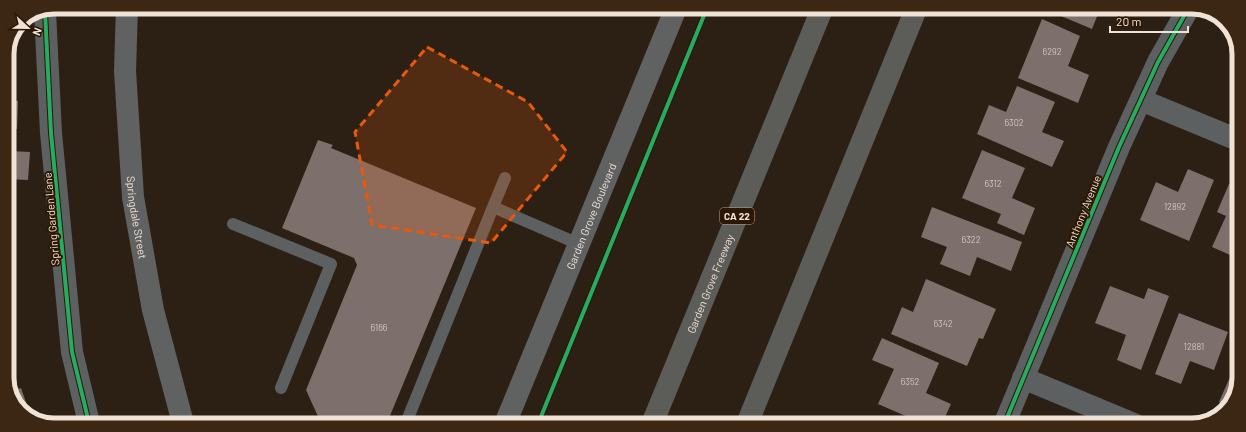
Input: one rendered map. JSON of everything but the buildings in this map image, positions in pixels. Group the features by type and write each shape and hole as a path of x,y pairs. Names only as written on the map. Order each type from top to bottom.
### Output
{"highway":[{"name":"Garden Grove Freeway","path":"654,418 820,14"},
{"path":"749,418 914,14"}],"main road":[{"name":"Springdale Street","path":"127,14 125,71 133,197 153,310 181,418"},
{"name":"Garden Grove Boulevard","path":"507,418 674,14"}],"street":[{"name":"Anthony Avenue","path":"1007,418 1119,147 1158,62 1185,14"},
{"name":"Spring Garden Lane","path":"45,15 51,133 72,352 88,418"},
{"path":"1141,100 1232,138"},
{"path":"1023,378 1119,418"}],"lane":[{"path":"408,418 505,178"},
{"path":"493,207 579,244"},
{"path":"233,224 332,264 281,388"}],"highlighted area":[{"path":"427,47 528,102 567,152 491,243 372,225 355,132"}],"cycle path":[{"path":"540,418 705,14"},
{"path":"1007,418 1119,147 1158,62 1185,14"},
{"path":"45,15 51,133 72,352 88,418"}]}
